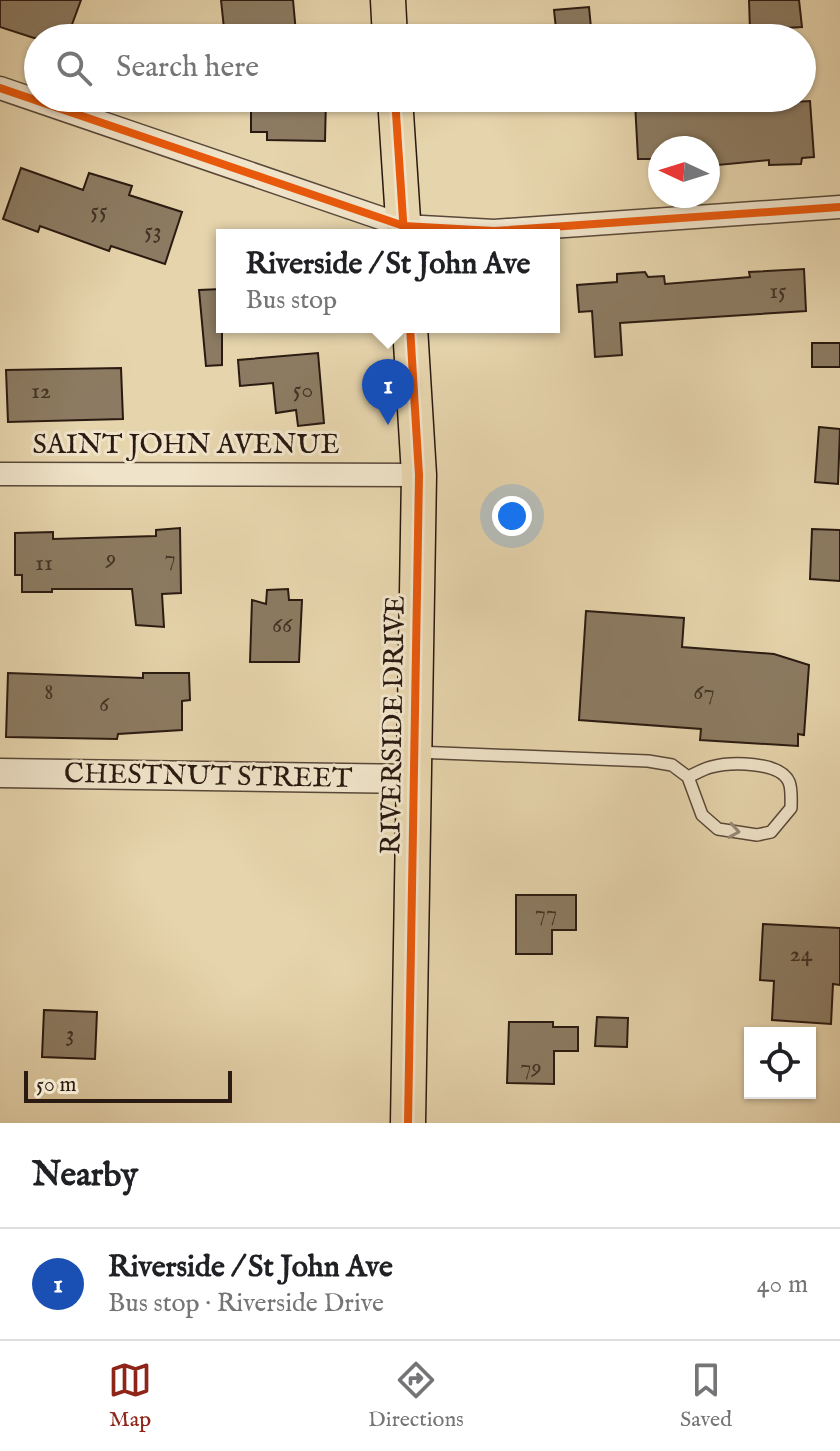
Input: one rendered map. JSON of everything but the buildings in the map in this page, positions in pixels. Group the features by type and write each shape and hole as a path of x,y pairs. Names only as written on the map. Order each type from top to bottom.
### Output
{"main road":[{"path":"388,0 389,24"},
{"path":"396,112 404,229"},
{"name":"RIVERSIDE DRIVE","path":"408,1123 419,475 410,333"}],"street":[{"path":"0,88 24,96"},
{"path":"68,112 401,229"},
{"path":"523,229 840,207"},
{"name":"SAINT JOHN AVENUE","path":"0,474 419,475"},
{"name":"CHESTNUT STREET","path":"0,773 416,766"}],"lane":[{"path":"416,766 648,761 672,765 688,777 702,815 718,829 757,835 771,832 791,808 790,784 784,774 769,768 728,764 708,767 688,777"}],"cycle path":[{"path":"0,88 24,96"},
{"path":"70,112 404,226 458,229"},
{"path":"396,112 404,229"},
{"path":"523,229 840,207"},
{"path":"408,1123 419,475 410,333"}],"place":[{"name":"Riverside / St John Ave","path":"388,425"}]}
